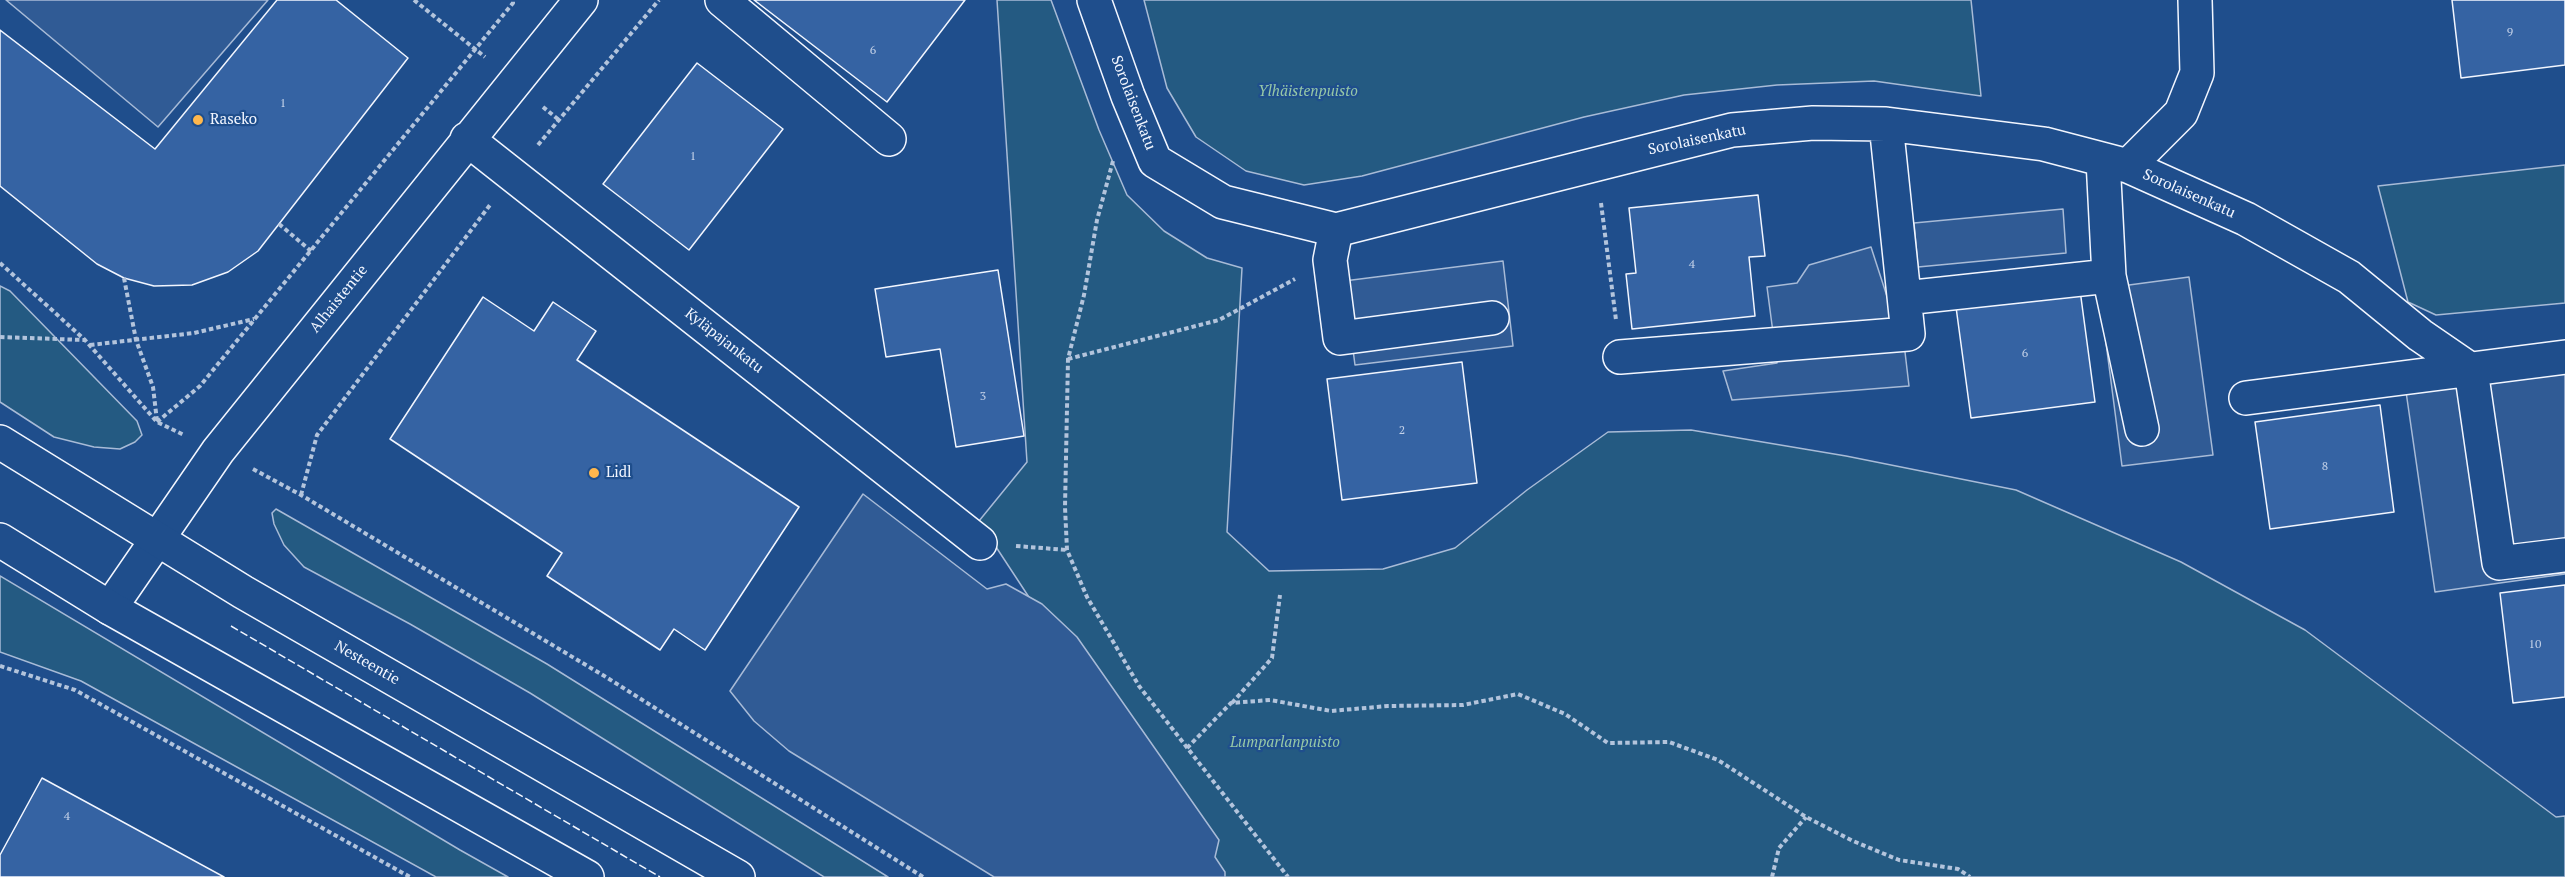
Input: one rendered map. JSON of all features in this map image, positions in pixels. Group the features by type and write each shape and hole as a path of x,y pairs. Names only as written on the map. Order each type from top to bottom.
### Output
{"street":[{"name":"Alhaistentie","path":"110,608 218,451 580,0"},
{"path":"722,0 889,139"},
{"name":"Sorolaisenkatu","path":"1095,0 1128,96 1155,161 1223,202 1333,245 1732,130 1813,123 1886,124 2044,144 2115,163 2246,219 2349,277 2420,335 2470,370"},
{"path":"2142,429 2109,276 2115,163 2181,113 2197,73 2195,0"},
{"path":"1620,357 1908,334 1886,124"},
{"name":"Kyläpajankatu","path":"467,139 980,543"},
{"path":"1333,245 1340,338 1492,318"},
{"path":"1905,298 2109,276"},
{"path":"2246,398 2565,357"},
{"path":"2470,370 2499,563 2565,555"},
{"name":"Nesteentie","path":"0,442 253,598 738,877"},
{"path":"0,540 110,608 587,877"}],"path":[{"path":"414,0 476,48"},
{"path":"157,422 200,386 513,3 513,0"},
{"path":"301,495 317,435 513,175 659,0"},
{"path":"1115,155 1097,220 1084,295 1068,359 1065,507 1067,550 1087,597 1139,686 1288,877"},
{"path":"1600,192 1620,357"},
{"path":"279,224 311,251"},
{"path":"1068,359 1219,320 1333,245"},
{"path":"0,263 85,340 157,422 301,495 606,677 923,877"},
{"path":"124,278 136,340 153,387 157,422"},
{"path":"89,345 194,333 255,318"},
{"path":"0,337 85,340"},
{"path":"980,543 1067,550"},
{"path":"1187,748 1232,703 1272,658 1280,595"},
{"path":"0,666 75,690 410,877"},
{"path":"1232,703 1270,700 1331,711 1388,706 1463,705 1518,694 1565,714 1608,743 1669,742 1718,760 1806,817 1899,860 1958,869 1970,877"},
{"path":"1772,877 1779,848 1806,817"}],"green space":[{"name":"Lumparlanpuisto","path":"997,0 1051,0 1099,130 1127,195 1164,231 1207,258 1242,268 1227,532 1269,571 1383,569 1455,548 1527,490 1608,432 1691,430 1846,456 2016,490 2181,562 2305,630 2556,817 2565,816 2565,877 1193,877 1202,861 979,521 1027,462"},
{"name":"Ylhäistenpuisto","path":"1144,0 1971,0 1981,96 1874,81 1777,85 1684,95 1584,117 1362,176 1304,185 1246,171 1196,137 1167,88"},
{"path":"2565,165 2565,303 2436,315 2408,302 2378,186"},
{"path":"0,286 10,291 137,421 142,435 135,442 120,449 94,447 54,437 0,402"},
{"path":"276,509 547,664 888,877 824,877 530,693 410,624 304,567 284,545 274,524 272,513"},
{"path":"0,576 508,877 436,877 81,681 0,652"}],"shaded area":[{"path":"6,0 268,0 158,127"},
{"path":"2063,209 2066,253 1918,267 1914,223"},
{"path":"1871,247 1905,352 1909,386 1732,400 1723,371 1777,363 1767,287 1797,283 1809,265"},
{"path":"1503,261 1513,346 1355,365 1344,281"},
{"path":"2189,277 2213,455 2122,466 2099,289"},
{"path":"2565,341 2565,574 2435,592 2402,364"},
{"path":"863,494 987,589 1006,584 1042,604 1077,637 1219,840 1215,857 1225,872 1225,877 994,877 789,751 754,721 730,691"}],"building":[{"name":"Raseko","path":"277,0 336,0 408,58 258,251 228,272 192,285 154,286 124,278 97,264 0,186 0,30 155,149"},
{"path":"754,0 965,0 887,102"},
{"path":"2452,0 2565,0 2565,65 2461,78"},
{"path":"697,63 783,129 689,250 603,184"},
{"path":"1758,195 1765,256 1749,257 1755,316 1632,329 1626,274 1636,273 1629,208"},
{"path":"998,270 1024,436 956,447 940,349 886,357 875,289"},
{"path":"2080,290 2095,402 1971,418 1956,307"},
{"name":"Lidl","path":"483,297 534,331 553,302 596,331 577,360 799,507 705,650 674,629 660,650 547,576 562,553 390,439"},
{"path":"1462,362 1477,483 1342,500 1327,379"},
{"path":"2380,405 2394,512 2270,529 2255,422"},
{"path":"2565,585 2565,697 2513,703 2500,593"},
{"path":"42,778 224,877 0,877 0,855"}],"fence":[{"path":"231,626 660,877"}],"place":[{"name":"Raseko","path":"198,120"},
{"name":"Lidl","path":"594,473"}]}
